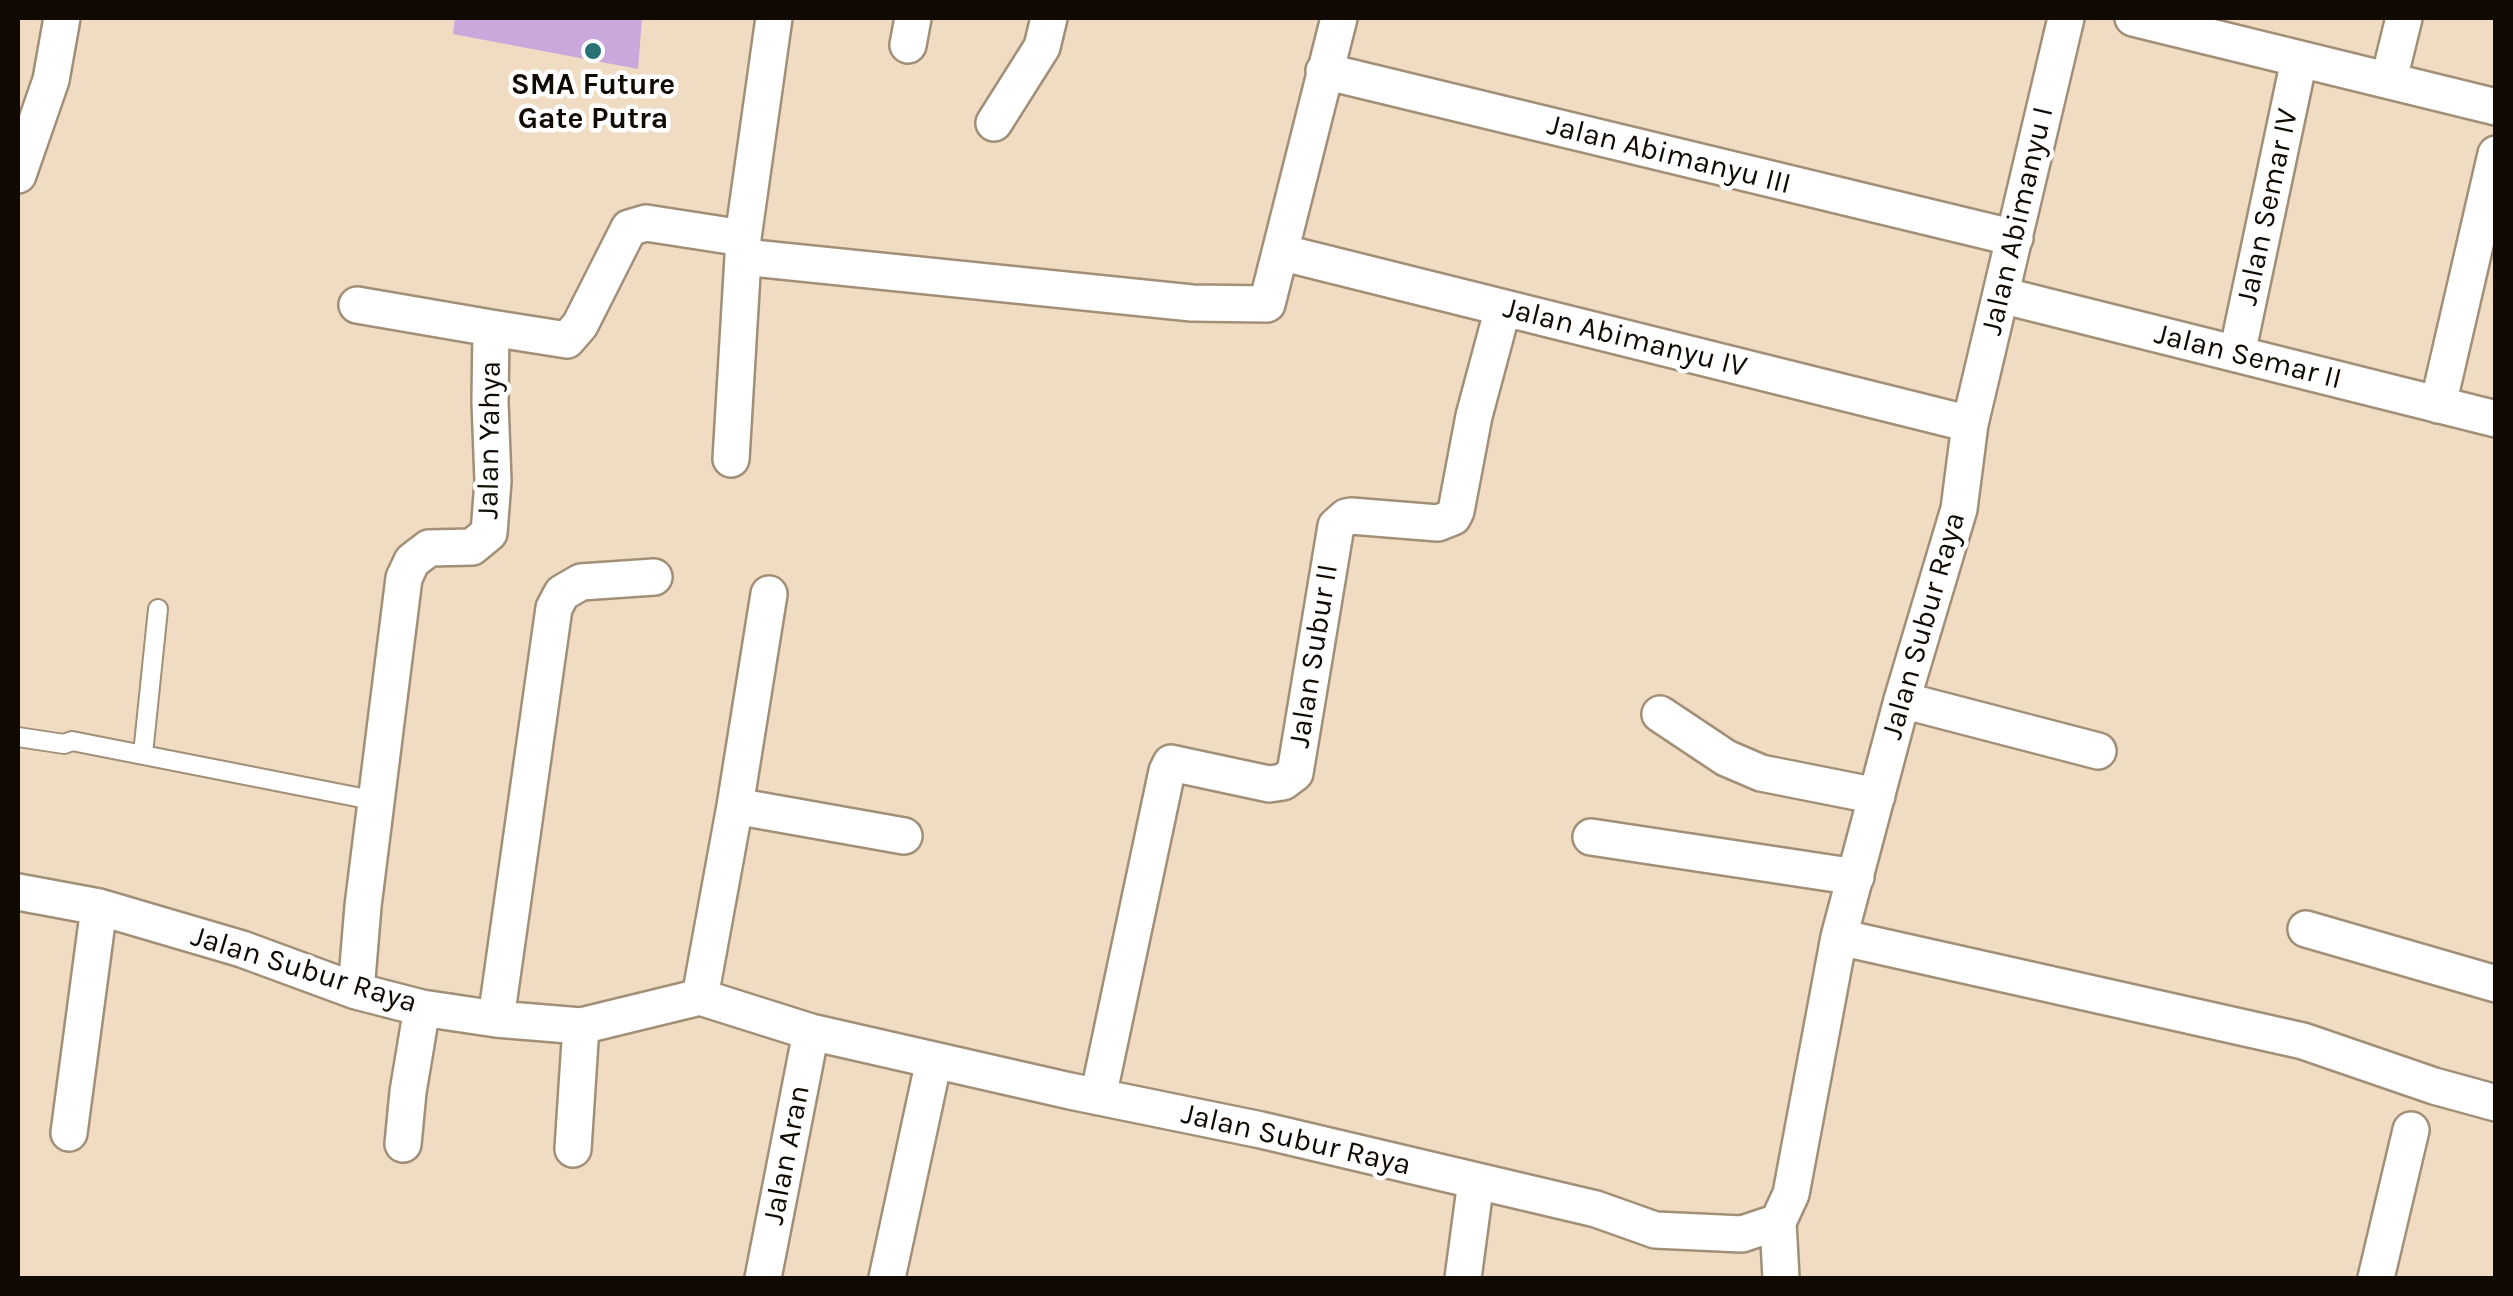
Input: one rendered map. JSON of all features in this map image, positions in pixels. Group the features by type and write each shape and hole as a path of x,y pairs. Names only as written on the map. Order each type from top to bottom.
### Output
{"street":[{"path":"18,175 51,80 62,18"},
{"path":"731,458 744,247 774,18"},
{"path":"994,122 1042,47 1049,18"},
{"path":"1280,252 1338,18"},
{"name":"Jalan Abimanyu I","path":"1970,424 2066,18"},
{"path":"2133,18 2496,107"},
{"path":"2389,79 2404,18"},
{"name":"Jalan Semar IV","path":"2237,354 2300,60"},
{"name":"Jalan Abimanyu III","path":"1324,71 2014,238"},
{"path":"2438,405 2496,154"},
{"name":"Jalan Yahya","path":"356,991 404,578 412,561 429,548 472,547 489,534 493,482 491,328 567,340 580,325 629,228 646,223 744,247 1192,303 1267,304 1280,252"},
{"name":"Jalan Abimanyu IV","path":"1280,252 1970,424"},
{"name":"Jalan Semar II","path":"2001,295 2496,419"},
{"path":"357,305 491,328"},
{"name":"Jalan Subur II","path":"1098,1097 1167,771 1171,764 1269,784 1283,782 1295,774 1336,526 1351,516 1438,523 1453,517 1474,416 1503,308"},
{"name":"Jalan Subur Raya","path":"18,892 99,907 242,949 356,991 422,1008 581,1026 700,997 811,1032 1261,1130 1596,1209 1655,1230 1742,1234 1778,1222 1791,1194 1839,937 1902,700 1959,509 1970,424"},
{"path":"496,1019 554,608 562,593 582,582 654,578"},
{"path":"700,997 736,806 769,594"},
{"path":"1902,700 2098,750"},
{"path":"1660,714 1726,758 1761,773 1877,796"},
{"path":"736,806 904,836"},
{"path":"1592,837 1856,877"},
{"path":"69,1134 99,907"},
{"path":"2306,929 2496,984"},
{"path":"1839,937 2302,1041 2496,1103"},
{"path":"403,1144 422,1008"},
{"path":"573,1148 581,1026"},
{"name":"Jalan Aran","path":"763,1278 811,1032"},
{"path":"887,1278 934,1060"},
{"path":"2376,1278 2411,1130"},
{"path":"1463,1278 1476,1181"},
{"path":"1778,1222 1782,1278"}],"lane":[{"path":"143,754 158,609"},
{"path":"18,737 64,744 72,741 376,802"}],"building":[{"name":"SMA Future Gate Putra","path":"455,18 642,18 638,69 453,34"}],"place":[{"name":"SMA Future Gate Putra","path":"593,51"}]}
